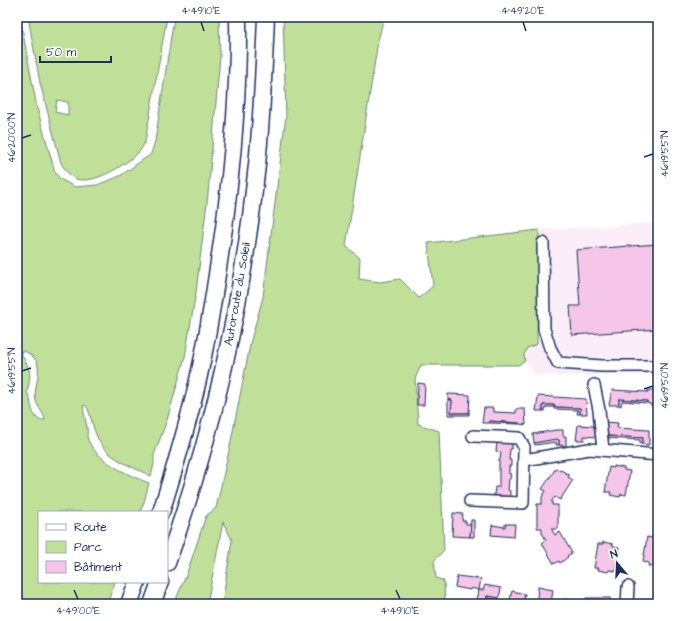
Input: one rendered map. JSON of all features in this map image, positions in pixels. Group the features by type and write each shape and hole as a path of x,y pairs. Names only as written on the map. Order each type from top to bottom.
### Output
{"highway":[{"name":"Autoroute du Soleil","path":"162,511 186,429 201,366 214,300 231,172 236,96 238,17"},
{"name":"Autoroute du Soleil","path":"168,560 190,496 211,421 235,312 245,256 257,165 263,91 266,17"},
{"path":"129,604 137,583"},
{"path":"152,604 160,583"}],"street":[{"path":"543,243 544,329 550,348 558,363 602,366 658,366"},
{"path":"594,385 599,410 603,450"},
{"path":"470,501 523,502 524,447 519,438 473,436"},
{"path":"524,460 589,449 658,455"},
{"path":"627,604 628,587"}],"shaded area":[{"path":"658,223 658,375 536,376 525,361 524,355 527,348 537,344 539,230"}],"green space":[{"path":"17,17 20,17 37,108 55,172 60,179 75,187 97,185 120,176 151,154 155,141 174,17 219,17 220,56 208,194 196,292 185,357 167,420 154,455 154,464 151,476 123,463 105,449 93,427 88,409 85,405 83,406 87,437 97,453 113,466 131,476 149,483 144,502 140,511 38,511 38,583 115,583 107,604 17,604","holes":["21,351 27,352 36,361 38,366 35,396 37,404 45,420 39,420 34,414 27,392 30,372"]},
{"path":"28,17 167,17 145,142 138,153 109,173 100,177 83,180 73,178 65,169 61,163 40,83","holes":["57,100 68,102 68,115 55,112"]},
{"path":"283,17 384,17 378,41 346,246 360,258 359,279 380,282 400,279 419,298 433,286 428,243 539,230 537,344 527,348 524,355 525,361 518,365 421,365 415,379 418,424 439,431 444,550 434,561 436,578 444,581 445,604 222,604 232,540 223,522 207,604 174,604 187,573 206,516 216,508 251,340 263,297 286,116"}],"building":[{"path":"658,244 658,329 572,335 570,306 580,306 576,250"},
{"path":"418,383 425,384 424,405 417,405"},
{"path":"612,390 648,392 648,390 656,390 656,405 650,405 647,401 619,399 619,405 609,405"},
{"path":"448,394 470,395 469,413 451,413 452,400 448,400"},
{"path":"538,396 586,399 587,414 580,414 580,408 554,407 554,405 543,405 543,411 536,411"},
{"path":"619,399 647,401 647,403 622,401 621,406 619,405"},
{"path":"448,400 452,400 451,413 469,413 469,415 448,415"},
{"path":"543,405 554,405 554,407 546,407 545,411 543,411"},
{"path":"554,407 580,408 580,414 577,414 578,410 554,409"},
{"path":"484,408 493,408 493,412 516,413 516,409 525,409 526,425 519,423 489,421 489,423 482,423"},
{"path":"489,421 519,423 519,424 489,423"},
{"path":"605,422 618,423 617,428 649,430 649,445 642,444 643,438 607,436"},
{"path":"578,425 594,426 596,437 584,436 584,440 576,440"},
{"path":"563,430 563,436 566,436 566,446 559,445 559,440 534,443 533,434"},
{"path":"607,436 643,438 642,444 640,444 640,440 607,438"},
{"path":"556,439 559,440 559,445 556,445 556,442 535,445 534,443"},
{"path":"497,443 512,443 509,460 511,460 509,474 511,474 508,490 510,491 510,497 494,495 495,487 499,487 499,460 501,452 496,451"},
{"path":"614,466 630,471 626,495 621,494 620,497 610,495 611,492 605,492 609,467 614,468"},
{"path":"556,468 569,475 568,477 573,480 560,500 555,497 552,500 552,505 558,505 558,529 552,530 555,535 560,532 572,553 560,563 559,561 554,564 542,543 546,540 542,533 542,528 537,528 537,504 542,504 542,497 546,491 542,489"},
{"path":"453,513 463,514 462,521 466,521 466,524 471,524 470,537 452,536"},
{"path":"471,520 474,520 474,537 470,537"},
{"path":"505,524 515,524 514,537 491,535 492,525 505,527"},
{"path":"653,536 658,537 658,567 648,566 649,563 643,562 647,537 652,538"},
{"path":"603,542 619,547 615,571 609,570 608,572 598,570 599,568 594,568 598,544 603,544"},
{"path":"457,576 481,579 479,590 455,587"},
{"path":"485,585 501,588 499,598 487,596 486,602 477,601 479,590 483,590"},
{"path":"538,587 553,590 551,603 536,604"},
{"path":"512,591 525,594 523,604 509,604"},
{"path":"487,596 499,598 498,600 487,598"},
{"path":"586,598 610,598 610,604 586,604"},
{"path":"564,599 569,600 569,602 576,604 563,604"}]}
